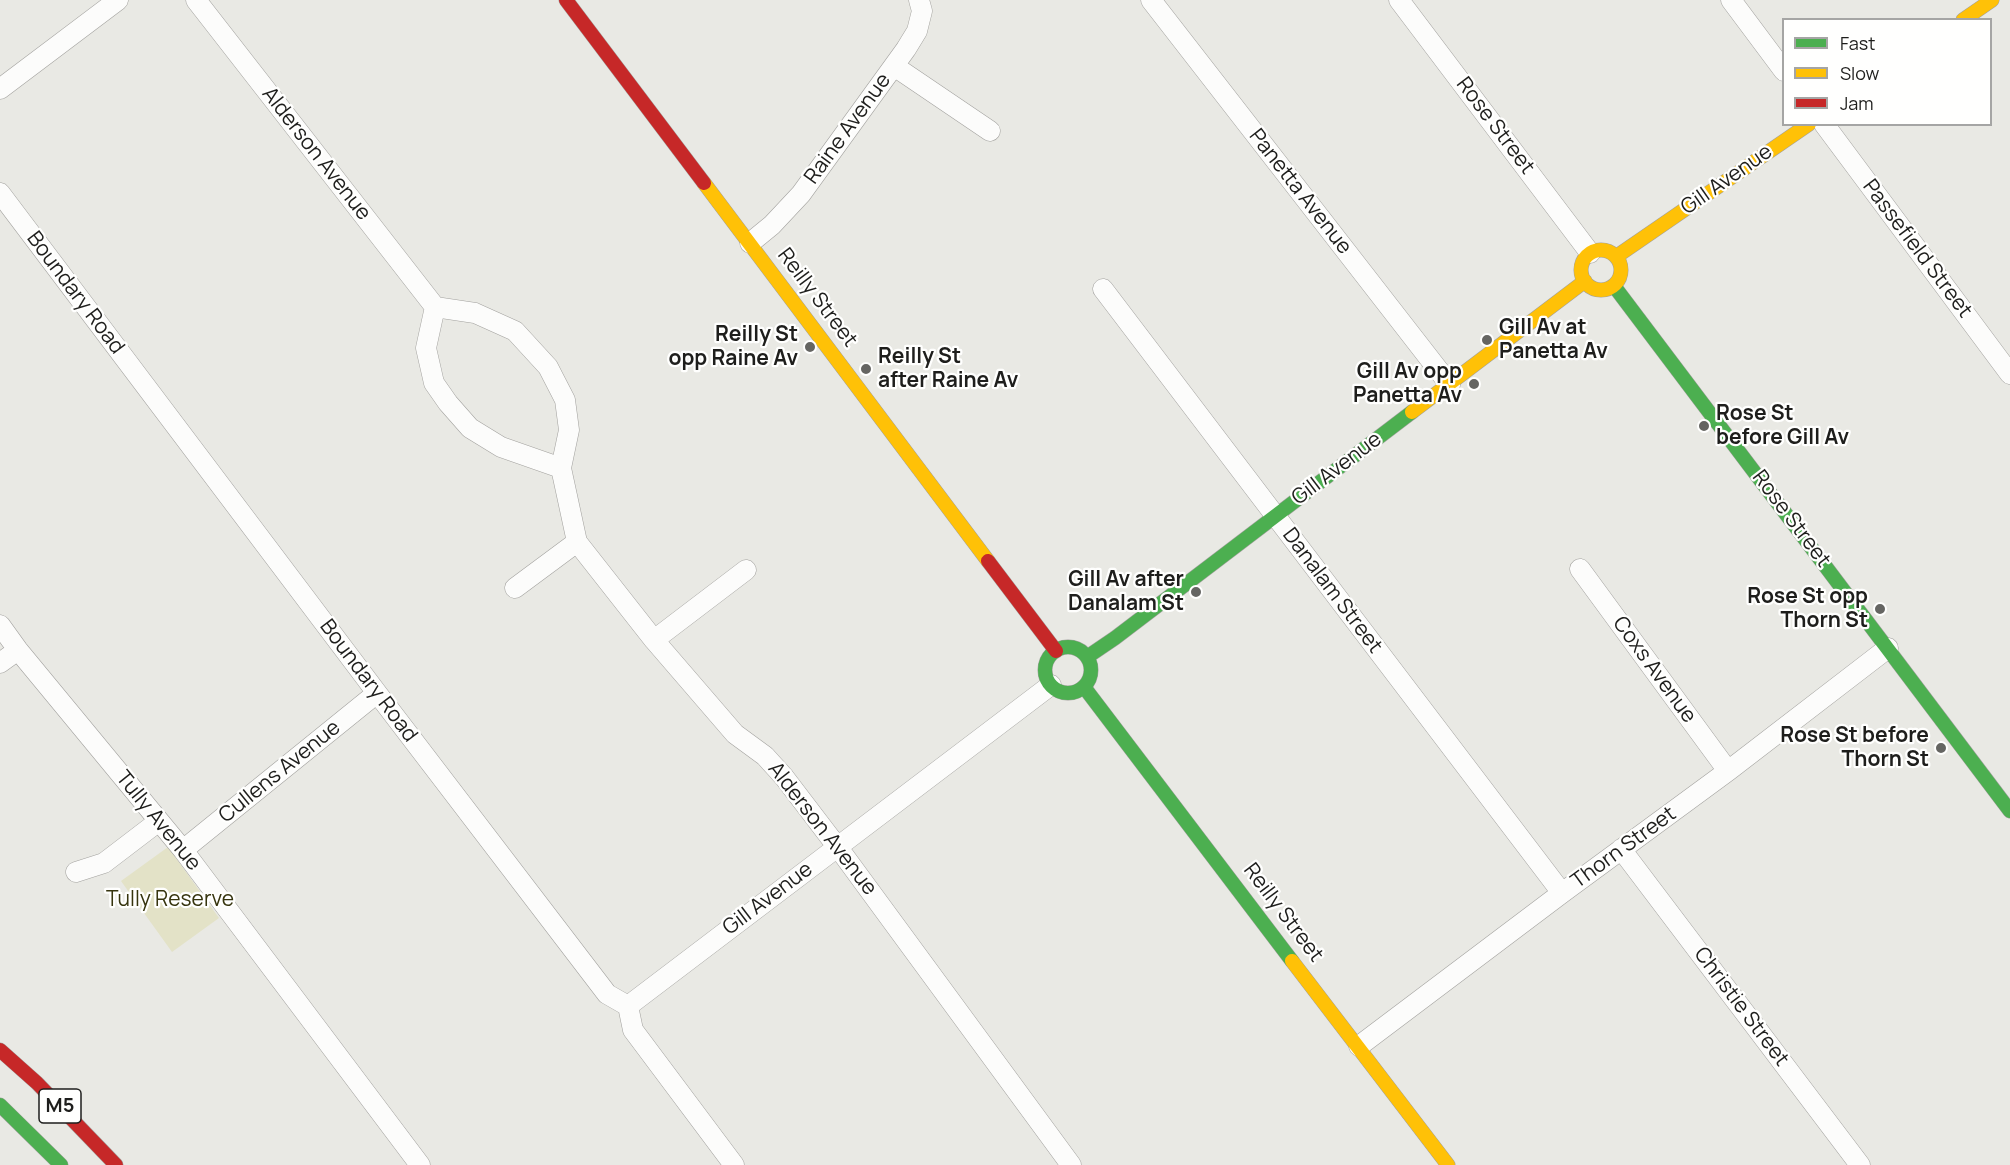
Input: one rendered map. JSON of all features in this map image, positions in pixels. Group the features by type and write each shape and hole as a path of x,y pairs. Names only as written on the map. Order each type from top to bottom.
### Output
{"main road":[{"name":"Reilly Street","path":"566,0 1056,651"},
{"path":"1967,18 1992,0"},
{"name":"Gill Avenue","path":"1617,256 1806,126"},
{"path":"1604,250 1617,256 1621,275 1608,289 1595,289 1585,281 1581,269 1582,263 1590,253 1604,250"},
{"name":"Gill Avenue","path":"1087,657 1585,281"},
{"name":"Rose Street","path":"1614,285 2010,811"},
{"path":"1069,647 1076,648 1087,657 1092,669 1088,682 1078,691 1063,692 1051,685 1045,670 1050,656 1056,651 1069,647"},
{"name":"Reilly Street","path":"1084,687 1448,1165"},
{"name":"M5","path":"0,1050 37,1083 116,1165"},
{"name":"M5","path":"0,1105 61,1165"}],"street":[{"path":"0,89 118,0"},
{"name":"Alderson Avenue","path":"196,0 435,307 475,314 515,331 548,367 565,400 569,430 561,468 577,542 654,640 735,734 765,756 784,777 1071,1165"},
{"name":"Raine Avenue","path":"750,243 772,225 801,194 894,66 916,31 922,11 919,0"},
{"name":"Panetta Avenue","path":"1151,0 1449,385"},
{"name":"Rose Street","path":"1399,0 1590,253"},
{"path":"1731,0 1782,67"},
{"path":"894,66 990,131"},
{"name":"Passefield Street","path":"1825,126 2010,374"},
{"name":"Boundary Road","path":"0,193 607,994 628,1006"},
{"name":"Danalam Street","path":"1103,289 1562,893"},
{"path":"435,307 426,348 434,383 448,403 470,428 501,447 561,468"},
{"path":"515,588 577,542"},
{"name":"Coxs Avenue","path":"1580,569 1728,771"},
{"path":"654,640 746,570"},
{"name":"Tully Avenue","path":"0,625 18,650 183,850 420,1165"},
{"name":"Thorn Street","path":"1359,1046 1728,771 1888,648"},
{"path":"0,663 18,650"},
{"name":"Gill Avenue","path":"628,1006 1051,685"},
{"name":"Cullens Avenue","path":"183,850 377,693"},
{"path":"76,872 104,863 159,820"},
{"name":"Christie Street","path":"1621,849 1860,1165"},
{"path":"628,1006 633,1030 734,1165"}],"green space":[{"name":"Tully Reserve","path":"168,847 219,918 172,952 121,881"}],"traffic: fast":[{"path":"1614,286 2010,811"},
{"path":"1087,657 1412,412"},
{"path":"1068,647 1084,654 1091,670 1084,686 1068,693 1052,686 1045,670 1052,654 1068,647"},
{"path":"1084,687 1292,961"},
{"path":"0,1105 61,1165"}],"traffic: slow":[{"path":"1966,18 1992,0"},
{"path":"1617,256 1806,126"},
{"path":"704,183 988,561"},
{"path":"1601,250 1615,256 1621,270 1615,284 1601,290 1587,284 1581,270 1587,256 1601,250"},
{"path":"1412,412 1585,281"},
{"path":"1292,961 1448,1165"}],"traffic: jam":[{"path":"566,0 704,183"},
{"path":"988,561 1056,651"},
{"path":"0,1050 37,1083 116,1165"}],"place":[{"name":"Gill Av at Panetta Av","path":"1487,340"},
{"name":"Reilly St opp Raine Av","path":"810,347"},
{"name":"Reilly St after Raine Av","path":"866,369"},
{"name":"Gill Av opp Panetta Av","path":"1474,384"},
{"name":"Rose St before Gill Av","path":"1704,426"},
{"name":"Gill Av after Danalam St","path":"1196,592"},
{"name":"Rose St opp Thorn St","path":"1880,609"},
{"name":"Rose St before Thorn St","path":"1941,748"}]}
